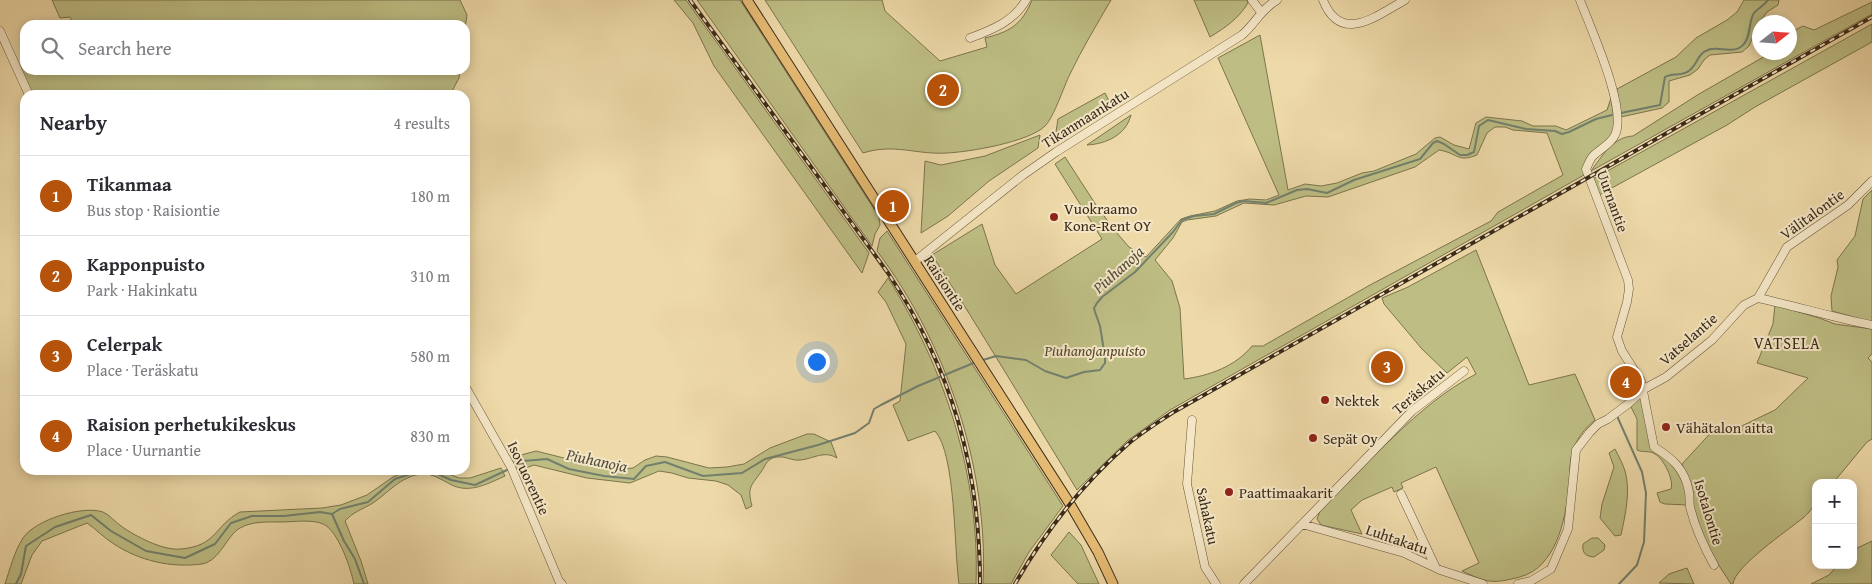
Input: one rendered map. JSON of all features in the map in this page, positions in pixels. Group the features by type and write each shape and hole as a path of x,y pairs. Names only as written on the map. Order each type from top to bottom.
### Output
{"main road":[{"name":"Raisiontie","path":"747,0 1070,504 1098,552 1113,584"}],"street":[{"path":"970,38 994,29 1009,20 1026,0"},
{"path":"1252,0 1261,12"},
{"name":"Tikanmaankatu","path":"915,261 1023,175 1056,152 1242,35 1250,28 1261,12 1277,0"},
{"path":"1323,0 1326,8 1339,22 1356,25 1405,0"},
{"name":"Uurnantie","path":"1580,0 1616,100 1618,130 1614,137 1592,157 1586,169 1628,280 1627,302 1617,337 1622,351 1641,381 1644,390"},
{"path":"0,31 27,90"},
{"name":"Välitalontie","path":"1758,298 1786,247 1848,205 1872,181"},
{"path":"1758,298 1872,325"},
{"name":"Vatselantie","path":"1518,584 1531,581 1551,569 1568,529 1576,450 1598,424 1608,419 1712,340 1744,305 1758,298"},
{"name":"Teräskatu","path":"1244,584 1412,411 1464,371"},
{"name":"Isotalontie","path":"1644,390 1654,447 1672,458 1683,474 1689,490 1690,507 1700,539 1714,565"},
{"name":"Isovuorentie","path":"470,395 511,467 559,581 562,584"},
{"name":"Sahakatu","path":"1192,420 1187,484 1205,567 1216,584"},
{"path":"1401,494 1436,568"},
{"name":"Luhtakatu","path":"1302,524 1404,553 1436,568 1483,584"}],"green space":[{"path":"52,0 460,0 467,15 466,20 72,20 70,17 60,18"},
{"path":"674,0 686,0 869,253 862,273 714,66 693,23"},
{"path":"697,0 740,0 879,217 880,225 872,246"},
{"path":"765,0 882,0 885,11 940,61 987,47 985,38 1014,26 1024,16 1032,0 1111,0 1080,55 1048,122 1037,132 1013,141 969,151 936,153 885,149 863,153"},
{"path":"1194,0 1247,0 1248,3 1240,14 1210,37"},
{"path":"1744,0 1779,0 1778,5 1765,15 1752,15 1752,39 1749,46 1742,52 1710,55 1690,75 1669,81 1669,102 1662,108 1621,117 1617,89 1676,57 1696,38 1737,12"},
{"path":"1872,2 1872,14 1797,56 1797,29 1803,26 1814,30"},
{"path":"1872,24 1872,42 1755,107 1727,125 1599,195 1593,179"},
{"name":"Piuhanojanpuisto","path":"1260,35 1288,190 1305,184 1321,186 1337,183 1362,173 1374,171 1416,154 1435,138 1440,137 1454,145 1469,149 1476,123 1486,117 1522,121 1533,126 1556,126 1566,130 1607,110 1611,98 1615,125 1614,132 1584,165 1584,175 1170,410 1127,441 1077,490 932,255 982,224 995,265 1016,294 1102,239 1055,164 1065,157 1116,232 1129,247 1146,257 1181,219 1215,211 1237,201 1250,199 1266,200 1279,195 1218,58","holes":["1495,127 1505,127 1513,130 1547,133 1563,175 1498,212 1491,221 1370,285 1263,346 1252,346 1238,359 1221,369 1212,373 1184,379 1180,308 1172,281 1155,260 1173,238 1182,222 1216,216 1244,203 1274,205 1306,196 1328,197 1415,167 1439,150 1461,158 1477,155 1487,133"]},
{"path":"1758,60 1790,60 1591,171 1599,159 1614,144 1626,137 1633,136 1699,94"},
{"path":"24,75 459,75 453,90 31,90"},
{"path":"1105,93 1110,103 1055,138 1058,119"},
{"path":"1131,115 1125,128 1120,133 1101,143 1087,145"},
{"path":"1040,135 1038,148 989,181 948,216 921,233 925,161 941,165 985,156"},
{"path":"1872,190 1872,322 1832,311 1831,296 1838,267 1837,260 1855,236 1863,199"},
{"path":"887,231 1063,506 1029,552 1011,584 983,584 983,540 979,496 970,452 958,408 924,325 902,287 877,251 880,238"},
{"path":"1476,250 1529,385 1575,374 1595,420 1580,435 1572,452 1565,514 1550,553 1542,564 1532,572 1503,581 1484,580 1462,571 1479,563 1436,467 1401,483 1403,488 1394,492 1392,487 1362,500 1351,510 1362,534 1321,525 1317,519 1320,511 1394,436 1434,402 1476,374 1467,357 1447,373 1422,349 1384,304 1382,298 1408,287"},
{"path":"888,278 926,349 942,386 955,425 965,464 972,504 976,544 976,584 959,584 951,481 942,443 935,431 908,441 893,405 900,401 906,344 886,302 878,292"},
{"path":"1775,305 1835,324 1872,329 1872,354 1868,358 1872,362 1872,439 1867,442 1836,479 1812,479 1812,508 1803,518 1742,568 1733,584 1731,584 1703,536 1693,506 1691,489 1682,464 1718,425 1727,433 1775,410 1808,378 1757,363 1773,324"},
{"path":"1642,393 1651,449 1667,460 1678,471 1684,485 1687,505 1660,502 1657,493 1671,489 1672,485 1668,470 1662,460 1655,454 1637,450 1637,419 1630,405"},
{"path":"807,434 814,434 831,442 837,458 828,455 800,460 780,457 771,459 752,484 750,495 752,506 746,509 741,495 728,485 716,481 688,478 659,471 630,483 587,478 534,465 517,471 510,458 536,451 621,469 633,468 645,460 656,456 709,468 727,467 744,464 770,448"},
{"path":"1615,449 1627,479 1627,503 1621,535 1615,536 1600,518 1602,504 1614,467 1609,453"},
{"path":"501,468 505,476 474,488 461,488 430,475 452,475 459,478 470,478"},
{"path":"397,475 418,475 397,484 373,503 345,521 368,584 354,584 339,542 329,528 319,522 302,521 250,524 235,531 214,558 202,564 190,565 167,564 134,555 110,542 87,523 42,541 32,555 21,584 5,584 17,549 29,531 48,520 72,512 94,510 103,512 141,538 166,548 181,549 193,547 209,540 231,517 240,512 322,508 341,505 367,495"},
{"path":"1069,532 1081,545 1099,584 1078,584 1051,555"},
{"path":"1592,538 1598,538 1605,545 1604,550 1594,557 1586,555 1583,550 1583,544"},
{"path":"1872,541 1872,584 1811,584 1829,575 1834,569 1857,569 1857,548"},
{"path":"1687,568 1694,584 1659,583 1669,574"}],"waterway":[{"name":"Piuhanoja","path":"1621,113 1660,105 1665,77 1687,72 1704,52 1712,49 1732,50 1743,45 1748,36 1754,13 1768,0"},
{"name":"Piuhanoja","path":"983,360 996,356 1026,360 1045,371 1066,378 1084,372 1100,370 1105,363 1105,357 1100,326 1094,308 1102,297 1135,272 1182,220 1194,216 1214,214 1244,201 1266,203 1297,190 1307,189 1327,193 1354,180 1420,159 1433,143 1437,141 1460,155 1467,155 1474,152 1479,126 1488,120 1526,129 1555,131 1562,134 1596,119 1612,115"},
{"name":"Piuhanoja","path":"516,465 523,461 547,459 569,469 604,476 634,479 646,466 665,462 703,476 742,473 765,459 855,433 869,423 874,409 918,386 976,362"},
{"path":"1617,416 1642,472 1646,493 1644,542 1637,565 1619,584"},
{"name":"Piuhanoja","path":"440,475 451,480 475,485 507,470"},
{"name":"Piuhanoja","path":"16,584 21,574 26,546 55,527 91,515 111,531 146,551 185,558 215,544 231,523 252,516 284,516 320,512 332,514 340,509 368,502 395,479 407,475"},
{"path":"332,514 344,541 355,559 364,584"}],"railway":[{"path":"690,0 888,273 910,309 929,346 945,383 958,421 968,460 975,500 979,541 980,584"},
{"path":"1015,584 1052,527 1095,475 1128,444 1172,413 1872,17"}],"place":[{"name":"Kapponpuisto","path":"943,90"},
{"name":"Tikanmaa","path":"893,206"},
{"name":"Vuokraamo Kone-Rent OY","path":"1054,217"},
{"name":"Celerpak","path":"1387,367"},
{"name":"Raision perhetukikeskus","path":"1626,382"},
{"name":"Nektek","path":"1325,400"},
{"name":"Vähätalon aitta","path":"1666,427"},
{"name":"Sepät Oy","path":"1313,438"},
{"name":"Paattimaakarit","path":"1229,492"}],"district":[{"name":"VATSELA","path":"1787,343"}]}
